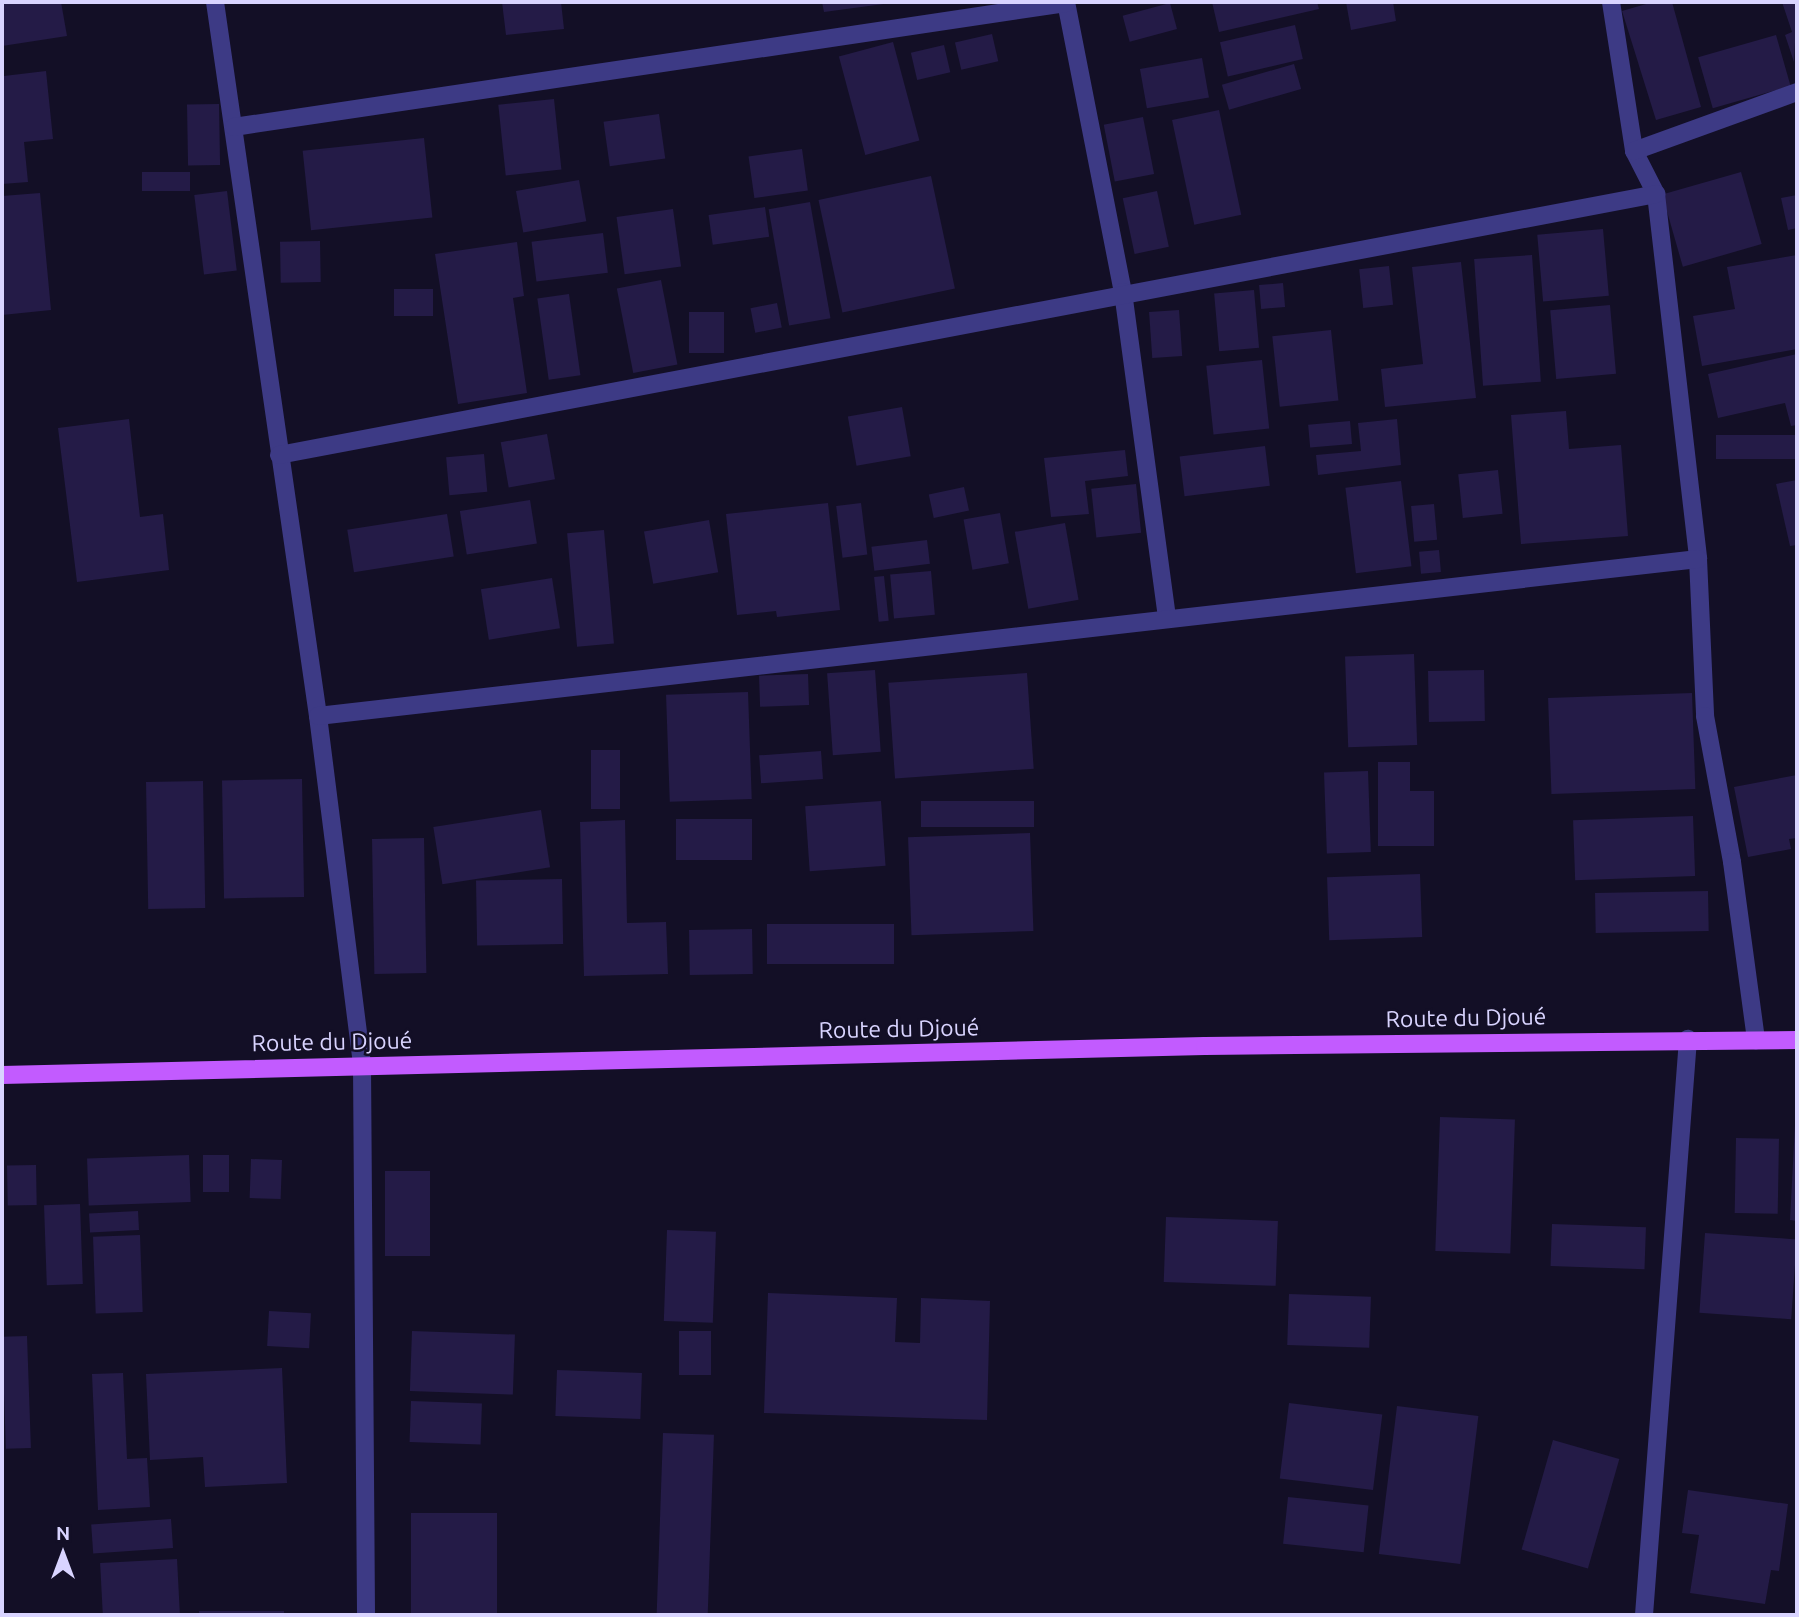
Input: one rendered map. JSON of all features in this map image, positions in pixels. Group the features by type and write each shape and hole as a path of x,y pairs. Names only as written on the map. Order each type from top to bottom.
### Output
{"main road":[{"name":"Route du Djoué","path":"2,1075 1688,1039 1797,1040"}],"street":[{"path":"215,2 318,716 362,1066 366,1615"},
{"path":"1611,2 1634,151 1656,194 1698,559 1705,716 1732,862 1756,1040"},
{"path":"234,127 1066,3 1123,292 1167,618"},
{"path":"1634,151 1797,92"},
{"path":"279,455 1123,292 1656,194"},
{"path":"318,716 1698,559"},
{"path":"1644,1615 1688,1039"}],"building":[{"path":"2,2 61,2 67,36 2,46"},
{"path":"502,2 561,2 564,29 506,35"},
{"path":"822,2 891,2 891,3 824,12"},
{"path":"1212,2 1317,2 1319,9 1219,32"},
{"path":"1346,2 1393,2 1396,21 1351,30"},
{"path":"1653,2 1672,2 1701,107 1656,120 1622,11"},
{"path":"1782,2 1797,2 1794,62 1785,35 1792,32"},
{"path":"1170,3 1177,29 1130,42 1123,16"},
{"path":"1295,25 1303,59 1228,76 1220,42"},
{"path":"992,34 998,61 961,70 955,43"},
{"path":"1776,35 1791,86 1713,108 1698,57"},
{"path":"893,42 919,141 865,155 839,56"},
{"path":"944,45 950,72 917,80 911,53"},
{"path":"1202,58 1209,97 1147,108 1140,69"},
{"path":"1294,64 1301,89 1229,110 1222,85"},
{"path":"2,68 4,76 46,71 53,139 24,142 28,182 2,184"},
{"path":"554,99 561,170 506,175 498,105"},
{"path":"219,104 220,165 188,166 187,105"},
{"path":"1219,110 1241,215 1194,225 1172,120"},
{"path":"659,114 665,159 610,166 604,122"},
{"path":"1143,117 1154,174 1115,182 1104,125"},
{"path":"424,138 432,218 311,230 303,151"},
{"path":"802,149 808,191 754,198 749,157"},
{"path":"142,172 190,172 190,191 142,191"},
{"path":"1741,172 1762,244 1683,267 1662,195"},
{"path":"931,176 955,288 842,312 819,200"},
{"path":"579,180 586,221 523,232 516,191"},
{"path":"227,191 237,270 204,274 194,195"},
{"path":"1157,191 1169,247 1135,254 1123,198"},
{"path":"40,193 51,310 2,315 2,196"},
{"path":"1797,195 1797,228 1788,230 1781,198"},
{"path":"810,202 830,318 789,326 769,209"},
{"path":"765,207 769,237 713,245 709,215"},
{"path":"673,209 681,266 625,274 617,217"},
{"path":"1603,229 1609,296 1543,301 1537,235"},
{"path":"603,233 608,273 536,281 532,242"},
{"path":"320,241 321,282 281,283 280,242"},
{"path":"517,242 524,296 513,298 527,393 458,404 435,254"},
{"path":"1532,255 1541,382 1483,386 1474,259"},
{"path":"1797,255 1797,349 1702,366 1693,316 1735,309 1727,267"},
{"path":"1461,262 1476,398 1385,407 1381,369 1423,364 1412,267"},
{"path":"1389,266 1393,305 1363,308 1359,269"},
{"path":"661,280 677,364 633,373 617,289"},
{"path":"1283,283 1285,307 1261,309 1259,285"},
{"path":"394,289 433,289 433,316 394,316"},
{"path":"1254,290 1259,348 1219,351 1214,293"},
{"path":"569,294 580,375 549,380 537,298"},
{"path":"777,303 782,328 755,333 750,308"},
{"path":"1610,305 1616,374 1556,379 1550,310"},
{"path":"1179,310 1182,356 1152,358 1149,312"},
{"path":"689,312 724,312 724,353 689,353"},
{"path":"1331,330 1338,401 1280,407 1272,336"},
{"path":"1797,354 1797,425 1791,426 1785,403 1718,418 1708,374"},
{"path":"1262,360 1269,429 1214,434 1206,366"},
{"path":"902,407 911,456 857,466 848,417"},
{"path":"1566,411 1569,449 1621,445 1628,536 1521,544 1511,415"},
{"path":"129,419 140,517 163,514 169,570 77,582 58,428"},
{"path":"1397,419 1401,465 1318,475 1316,455 1361,451 1358,423"},
{"path":"1350,421 1352,444 1310,448 1308,425"},
{"path":"547,434 555,479 509,487 501,442"},
{"path":"1716,435 1797,435 1797,459 1716,459"},
{"path":"1265,446 1270,486 1185,496 1180,456"},
{"path":"1125,450 1128,476 1085,481 1089,514 1051,517 1044,458"},
{"path":"484,454 487,492 449,495 446,457"},
{"path":"1498,470 1503,514 1463,518 1458,474"},
{"path":"1797,480 1797,545 1790,546 1776,484"},
{"path":"1401,481 1411,566 1356,573 1345,488"},
{"path":"1136,484 1141,533 1096,537 1091,489"},
{"path":"964,487 969,510 934,518 929,494"},
{"path":"530,500 537,543 467,555 460,511"},
{"path":"828,503 840,610 777,617 776,611 737,615 726,514"},
{"path":"861,503 867,555 843,558 836,506"},
{"path":"1434,504 1437,540 1414,542 1411,506"},
{"path":"1000,513 1009,563 972,570 964,519"},
{"path":"447,514 454,556 354,572 347,530"},
{"path":"709,520 718,572 653,584 644,531"},
{"path":"1065,523 1079,600 1028,609 1015,532"},
{"path":"604,530 614,644 577,647 567,533"},
{"path":"927,540 930,564 874,571 871,547"},
{"path":"1439,550 1441,572 1421,574 1419,552"},
{"path":"931,571 935,615 894,618 890,575"},
{"path":"884,576 889,621 879,622 874,577"},
{"path":"552,578 560,628 489,640 481,589"},
{"path":"1414,654 1417,745 1348,747 1345,656"},
{"path":"875,670 881,752 833,755 827,673"},
{"path":"1484,670 1485,721 1429,722 1428,671"},
{"path":"1027,673 1034,769 895,778 888,683"},
{"path":"808,674 809,705 760,707 759,676"},
{"path":"748,692 752,799 670,802 666,695"},
{"path":"1692,693 1695,789 1551,794 1548,698"},
{"path":"591,750 620,750 620,809 591,809"},
{"path":"821,751 823,779 761,783 759,755"},
{"path":"1378,762 1410,762 1410,791 1434,791 1434,846 1378,846"},
{"path":"1368,771 1371,852 1327,853 1324,773"},
{"path":"1797,775 1797,838 1789,839 1791,849 1748,857 1734,787"},
{"path":"302,779 304,897 224,898 222,780"},
{"path":"203,781 205,908 148,909 146,782"},
{"path":"881,801 886,866 810,871 805,806"},
{"path":"921,801 1034,801 1034,827 921,827"},
{"path":"541,810 550,867 442,884 433,827"},
{"path":"1693,816 1695,876 1575,880 1573,820"},
{"path":"676,819 752,819 752,860 676,860"},
{"path":"625,820 627,923 666,922 668,974 584,976 580,822"},
{"path":"1030,833 1033,931 911,935 908,837"},
{"path":"424,838 426,973 374,974 372,839"},
{"path":"1420,874 1422,937 1329,940 1327,877"},
{"path":"562,879 563,944 477,945 476,881"},
{"path":"1708,891 1709,931 1596,933 1595,893"},
{"path":"767,924 894,924 894,964 767,964"},
{"path":"752,929 753,974 690,975 689,930"},
{"path":"1440,1117 1515,1120 1510,1254 1435,1251"},
{"path":"1797,1125 1797,1221 1790,1220"},
{"path":"1736,1138 1779,1139 1778,1214 1735,1213"},
{"path":"189,1155 191,1202 89,1206 87,1159"},
{"path":"203,1155 229,1155 229,1192 203,1192"},
{"path":"251,1159 282,1160 281,1199 250,1198"},
{"path":"36,1165 37,1205 8,1206 7,1166"},
{"path":"385,1171 430,1171 430,1256 385,1256"},
{"path":"80,1204 83,1284 47,1285 44,1205"},
{"path":"138,1211 139,1230 90,1233 89,1214"},
{"path":"1166,1217 1278,1221 1276,1286 1164,1282"},
{"path":"1552,1224 1646,1227 1644,1269 1551,1266"},
{"path":"667,1230 716,1232 713,1323 664,1321"},
{"path":"1705,1233 1797,1239 1791,1319 1699,1313"},
{"path":"140,1235 143,1312 96,1314 93,1237"},
{"path":"768,1293 897,1298 895,1342 920,1343 921,1298 990,1301 987,1420 764,1413"},
{"path":"1289,1294 1371,1297 1369,1348 1287,1345"},
{"path":"269,1311 311,1313 309,1348 267,1346"},
{"path":"412,1331 515,1335 513,1395 410,1391"},
{"path":"679,1331 711,1331 711,1375 679,1375"},
{"path":"27,1336 31,1448 6,1449 2,1337"},
{"path":"282,1368 287,1483 205,1487 203,1457 150,1460 146,1374"},
{"path":"557,1370 642,1373 640,1419 555,1416"},
{"path":"123,1373 127,1459 147,1458 150,1507 98,1510 92,1374"},
{"path":"411,1401 482,1403 481,1444 410,1442"},
{"path":"1289,1403 1382,1414 1373,1490 1280,1478"},
{"path":"1397,1406 1478,1416 1460,1564 1379,1554"},
{"path":"663,1433 714,1435 708,1615 657,1615"},
{"path":"1553,1440 1619,1459 1588,1569 1522,1550"},
{"path":"1688,1490 1788,1504 1779,1571 1771,1570 1765,1604 1690,1593 1699,1535 1682,1533"},
{"path":"1288,1497 1369,1505 1364,1552 1283,1544"},
{"path":"411,1513 497,1513 497,1615 411,1615"},
{"path":"171,1519 173,1548 93,1554 91,1525"},
{"path":"177,1559 180,1615 103,1615 100,1563"},
{"path":"199,1611 284,1611 284,1615 199,1615"}]}
